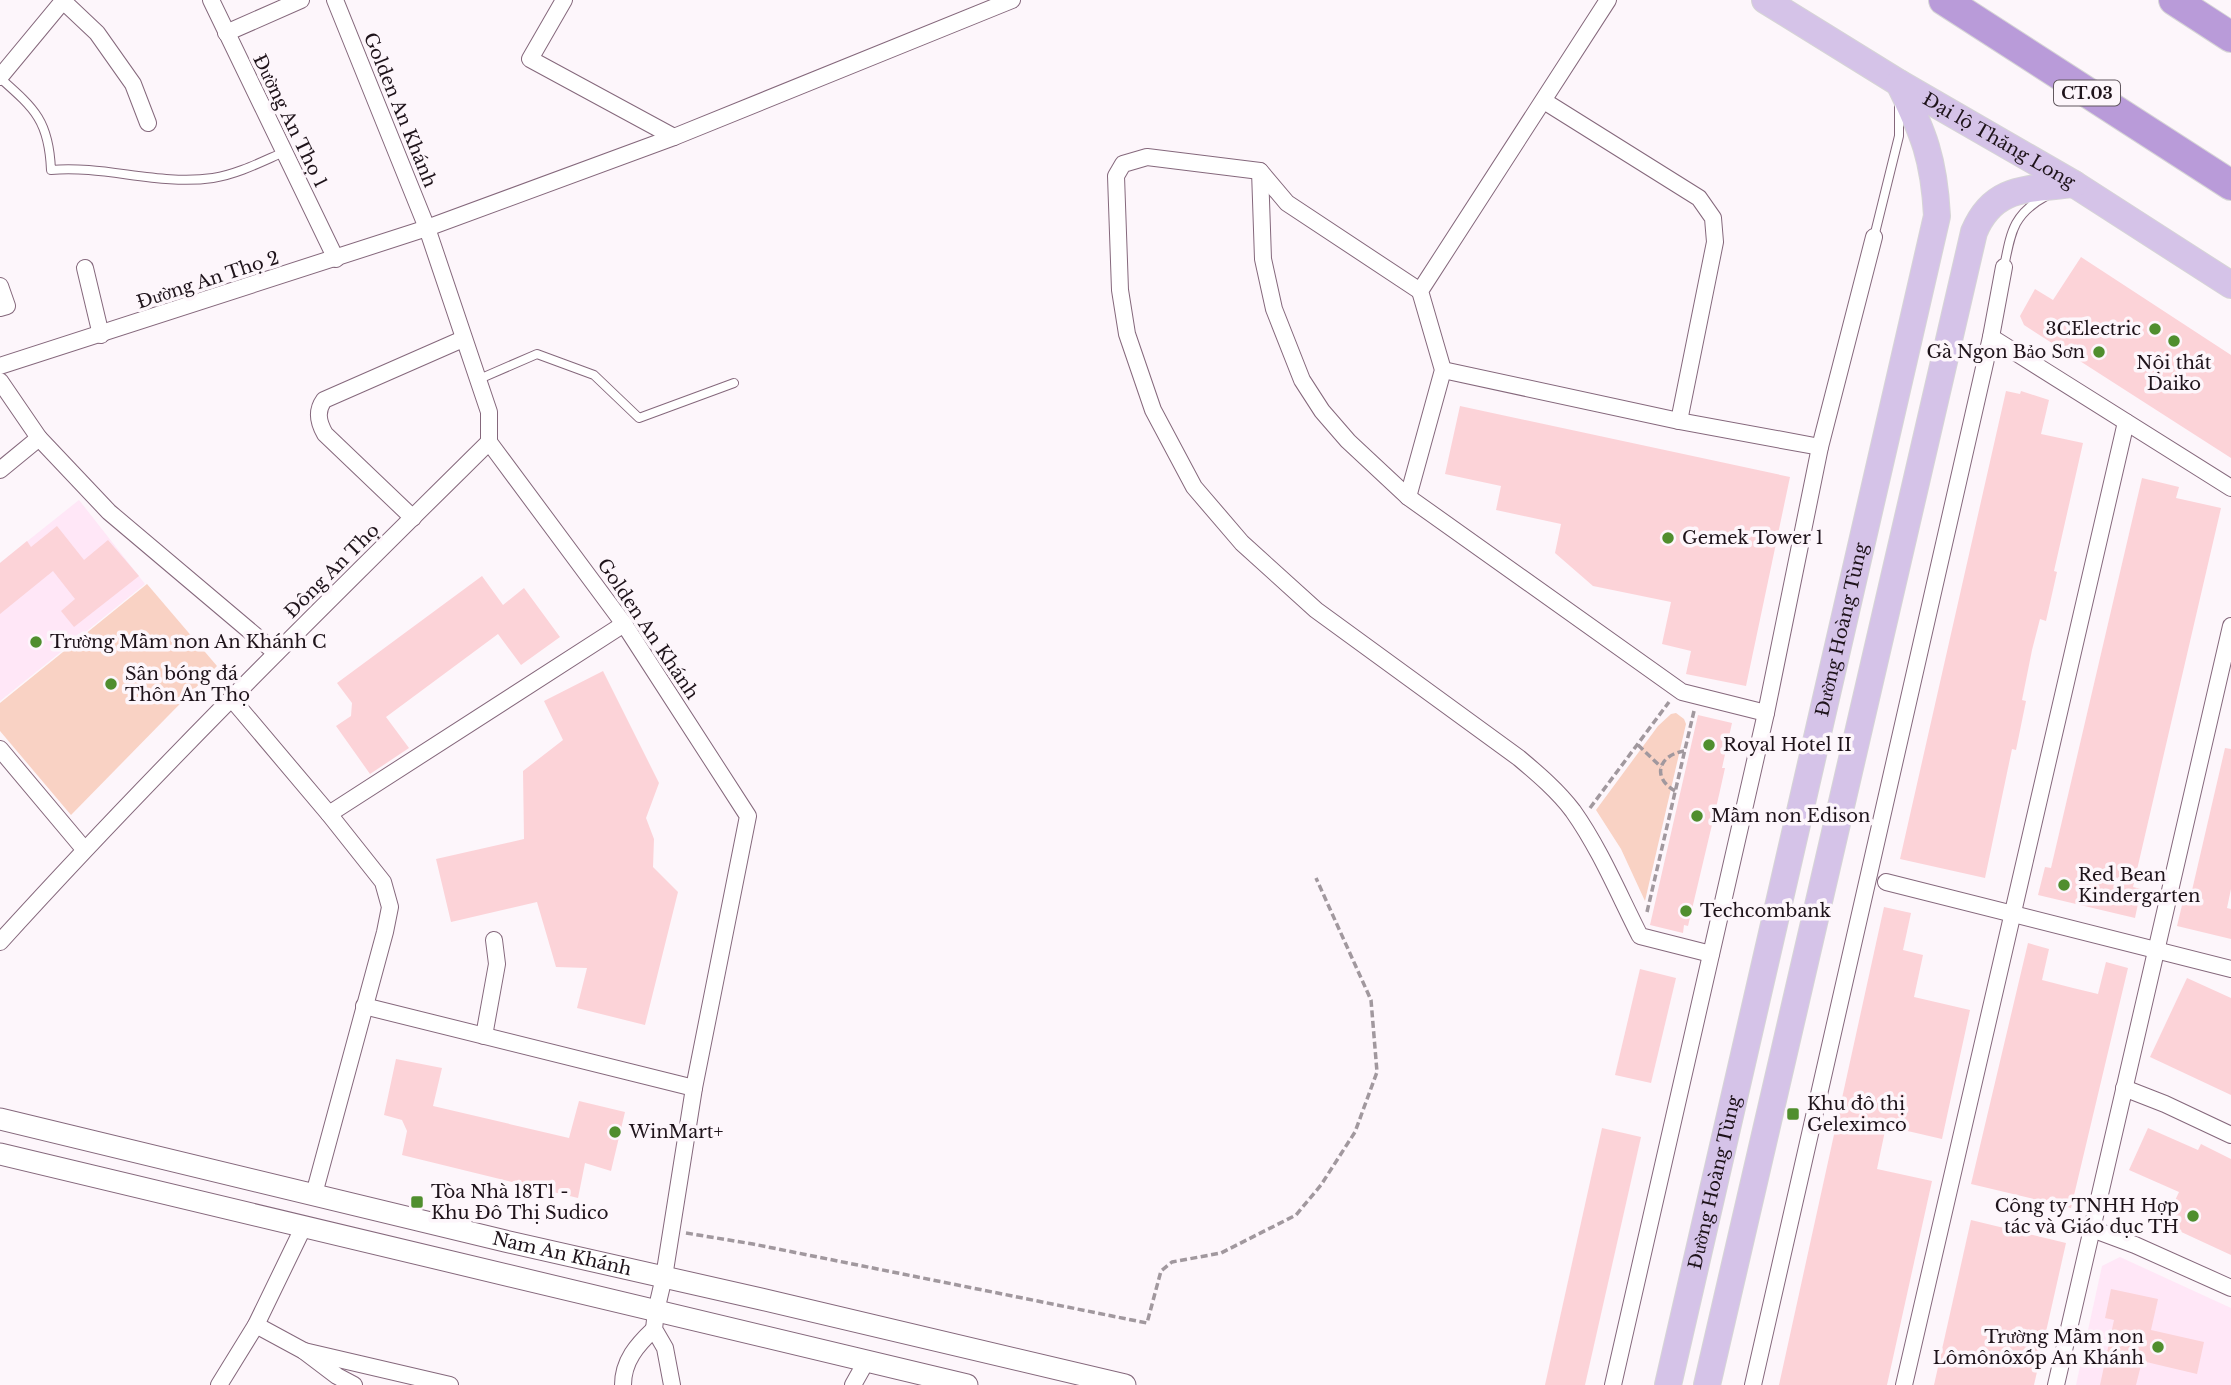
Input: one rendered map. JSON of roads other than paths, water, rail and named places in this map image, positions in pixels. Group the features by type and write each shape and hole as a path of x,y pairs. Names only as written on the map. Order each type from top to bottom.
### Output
{"highway":[{"name":"CT.03","path":"1944,0 2231,185"},
{"path":"2174,0 2231,37"}],"main road":[{"name":"Đại lộ Thăng Long","path":"1765,0 1899,83 2074,184 2231,285"},
{"name":"Đường Hoàng Tùng","path":"1668,1385 1937,216 1930,153 1899,83"},
{"path":"1707,1385 1974,232 1980,218 2001,197 2015,192 2074,184"}],"street":[{"name":"Đường An Thọ 1","path":"211,0 336,259"},
{"path":"226,33 301,0"},
{"name":"Golden An Khánh","path":"335,0 427,228 489,412 489,442 624,624 748,816 694,1088 655,1320"},
{"path":"564,0 530,59 674,137"},
{"name":"Đường An Thọ 2","path":"0,366 427,228 674,137 1012,0"},
{"path":"1420,291 1608,0"},
{"path":"0,77 63,1 97,33 133,84 148,123"},
{"path":"1544,101 1699,198 1713,218 1715,242 1679,421"},
{"path":"1408,498 1443,370 1420,291 1287,203 1260,171 1147,157 1123,164 1116,176 1117,238 1121,301 1127,334 1153,410 1194,486 1251,551 1316,610 1519,758 1549,784 1580,823 1641,937 1711,954"},
{"path":"1260,171 1268,288 1302,380 1339,431 1408,498 1679,689 1766,713"},
{"path":"1613,1385 1766,713 1820,447 1875,231"},
{"path":"1753,1385 1991,337 2005,260"},
{"path":"85,268 101,335"},
{"path":"0,286 7,306 0,308"},
{"path":"1991,337 2231,488"},
{"path":"413,518 325,434 320,425 319,407 324,400 463,339"},
{"path":"1443,370 1679,421 1820,447"},
{"path":"0,382 39,438 110,512 276,653"},
{"path":"1904,1385 2126,422"},
{"path":"0,470 39,438"},
{"name":"Đông An Thọ","path":"0,942 84,849 231,698 489,442"},
{"path":"329,814 624,624"},
{"path":"2056,1385 2231,626"},
{"path":"231,698 383,882 390,907 314,1194"},
{"path":"0,748 84,849"},
{"path":"1886,882 2231,969"},
{"path":"484,1037 497,964 494,940"},
{"path":"364,1006 694,1088"},
{"path":"2124,1088 2231,1135"},
{"name":"Nam An Khánh","path":"0,1119 505,1241 1125,1385"},
{"name":"Nam An Khánh","path":"0,1154 303,1228 655,1320 867,1360 962,1384"},
{"path":"219,1385 256,1325 303,1228"},
{"path":"2092,1229 2231,1288"},
{"path":"623,1385 623,1372 636,1346 655,1320"},
{"path":"655,1320 665,1348 672,1385"},
{"path":"256,1325 304,1351 450,1385"},
{"path":"304,1351 335,1381 354,1385"},
{"path":"853,1385 867,1360"}],"lane":[{"path":"0,77 37,112 49,142 51,170 212,178 237,172 284,152"},
{"path":"1875,231 1899,136 1899,83"},
{"path":"2005,260 2012,229 2026,208 2074,184"},
{"path":"477,380 537,354 594,375 639,418 734,383"}],"place":[{"name":"3CElectric","path":"2155,329"},
{"name":"Nội thất Daiko","path":"2174,341"},
{"name":"Gà Ngon Bảo Sơn","path":"2099,352"},
{"name":"Gemek Tower 1","path":"1668,538"},
{"name":"Trường Mầm non An Khánh C","path":"36,642"},
{"name":"Sân bóng đá Thôn An Thọ","path":"111,684"},
{"name":"Royal Hotel II","path":"1709,745"},
{"name":"Mầm non Edison","path":"1697,816"},
{"name":"Red Bean Kindergarten","path":"2064,885"},
{"name":"Techcombank","path":"1686,911"},
{"name":"Khu đô thị Geleximco","path":"1793,1114"},
{"name":"WinMart+","path":"615,1132"},
{"name":"Tòa Nhà 18T1 - Khu Đô Thị Sudico","path":"417,1202"},
{"name":"Công ty TNHH Hợp tác và Giáo dục TH","path":"2193,1216"},
{"name":"Trường Mầm non Lômônôxốp An Khánh","path":"2158,1347"}]}
